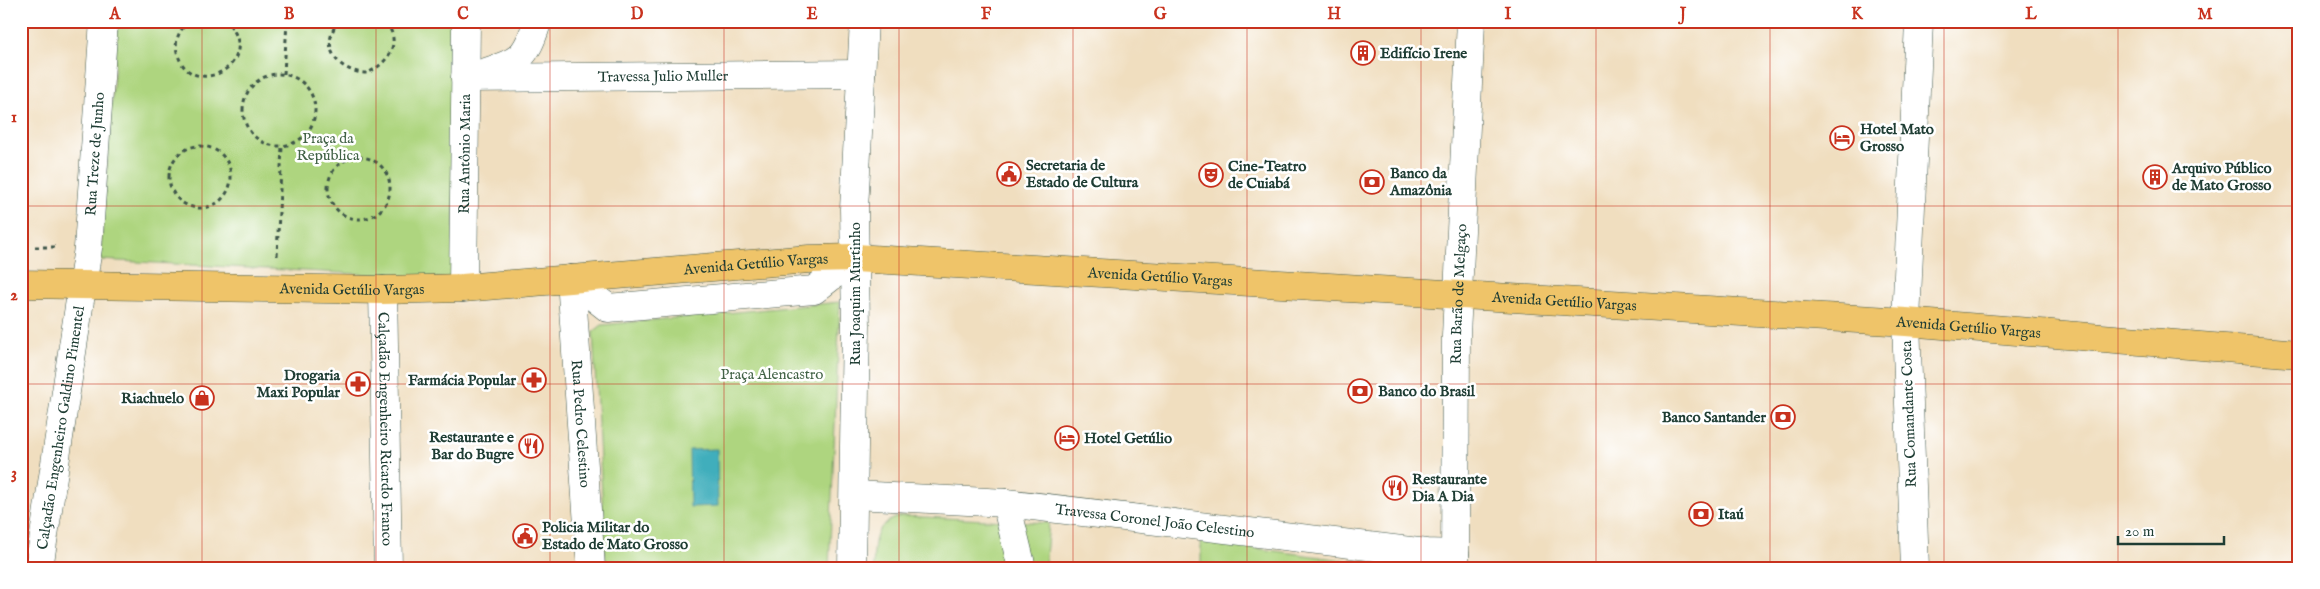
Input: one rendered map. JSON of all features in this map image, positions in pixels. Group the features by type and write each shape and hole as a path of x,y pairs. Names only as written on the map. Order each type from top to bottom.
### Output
{"main road":[{"name":"Avenida Getúlio Vargas","path":"21,284 383,290 463,288 809,259 855,258 1906,322 2299,354"}],"street":[{"name":"Rua Treze de Junho","path":"83,286 88,248 104,21"},
{"name":"Rua Antônio Maria","path":"463,288 466,21"},
{"name":"Rua Joaquim Murtinho","path":"852,568 854,495 854,208 864,21"},
{"name":"Rua Barão de Melgaço","path":"1455,561 1458,295 1471,21"},
{"name":"Rua Comandante Costa","path":"1915,568 1906,322 1919,21"},
{"path":"465,78 518,60 526,52 537,23"},
{"name":"Travessa Julio Muller","path":"465,78 861,74"},
{"name":"Rua Pedro Celestino","path":"571,279 592,568"},
{"name":"Calçadão Engenheiro Galdino Pimentel","path":"39,568 83,286"},
{"name":"Calçadão Engenheiro Ricardo Franco","path":"383,290 388,568"},
{"name":"Travessa Coronel João Celestino","path":"854,495 1006,503 1427,553 1455,561"},
{"path":"1006,503 1022,568"}],"path":[{"path":"189,21 181,30 177,39 176,49 185,67 194,74 203,76 223,73 231,66 236,57 237,38 233,28 226,21"},
{"path":"284,74 287,21"},
{"path":"339,21 331,35 334,55 339,64 357,73 368,73 377,69 390,54 391,34 384,21"},
{"path":"272,74 284,74 295,76 312,92 316,114 312,126 304,136 294,143 282,146 269,145 258,140 249,131 244,120 242,107 253,84 272,74"},
{"path":"200,146 219,151 230,165 231,178 229,188 216,203 196,207 179,200 174,193 169,180 170,169 181,152 200,146"},
{"path":"277,258 282,146"},
{"path":"358,157 378,163 384,171 389,184 388,200 382,208 374,215 354,219 344,216 336,210 331,202 328,191 329,181 335,168 348,159 358,157"},
{"path":"35,247 59,247"}],"green space":[{"name":"Praça da República","path":"118,21 457,21 453,279 100,260"},
{"name":"Praça Alencastro","path":"840,302 829,568 606,568 593,332 602,325"},
{"path":"901,516 1049,523 1045,568 873,568 875,542 880,529 885,524"},
{"path":"1201,541 1402,568 1201,568"}],"water":[{"path":"717,449 718,506 690,507 689,450"}],"place":[{"name":"Edifício Irene","path":"1363,53"},
{"name":"Hotel Mato Grosso","path":"1842,138"},
{"name":"Secretaria de Estado de Cultura","path":"1009,174"},
{"name":"Cine-Teatro de Cuiabá","path":"1211,175"},
{"name":"Arquivo Público de Mato Grosso","path":"2155,177"},
{"name":"Banco da Amazônia","path":"1372,182"},
{"name":"Farmácia Popular","path":"534,380"},
{"name":"Drogaria Maxi Popular","path":"358,384"},
{"name":"Banco do Brasil","path":"1360,391"},
{"name":"Riachuelo","path":"202,398"},
{"name":"Banco Santander","path":"1783,417"},
{"name":"Hotel Getúlio","path":"1067,438"},
{"name":"Restaurante e Bar do Bugre","path":"531,446"},
{"name":"Restaurante Dia A Dia","path":"1395,488"},
{"name":"Itaú","path":"1701,514"},
{"name":"Policia Militar do Estado de Mato Grosso","path":"525,536"}]}
